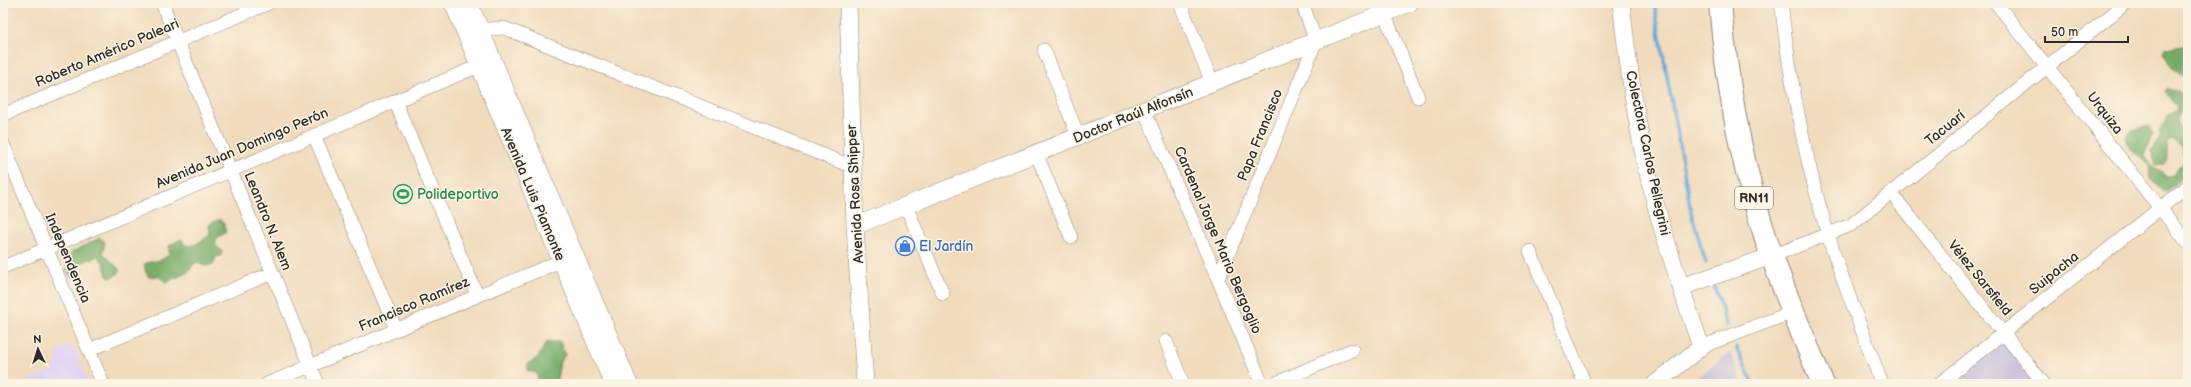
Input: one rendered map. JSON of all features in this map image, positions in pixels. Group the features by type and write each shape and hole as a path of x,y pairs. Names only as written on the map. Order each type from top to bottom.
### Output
{"highway":[{"name":"RN11","path":"1720,3 1728,72 1742,148 1761,222 1793,312 1823,384"}],"street":[{"name":"Leandro N. Alem","path":"162,3 318,384"},
{"name":"Roberto Américo Paleari","path":"3,115 269,3"},
{"name":"Avenida Luis Piamonte","path":"452,3 472,30 568,258 629,384"},
{"name":"Avenida Luis Piamonte","path":"470,3 472,30"},
{"name":"Avenida Rosa Shipper","path":"848,3 855,226 866,384"},
{"path":"1180,3 1212,82"},
{"path":"1302,3 1316,41"},
{"name":"Doctor Raúl Alfonsín","path":"855,226 1410,3"},
{"name":"Colectora Carlos Pellegrini","path":"1621,3 1629,65 1656,205 1701,347"},
{"path":"1781,3 1790,72 1802,132 1828,235 1882,384"},
{"name":"Urquiza","path":"1996,3 2048,66 2188,243"},
{"name":"Tacuarí","path":"1772,256 1851,225 2126,3"},
{"path":"1384,14 1418,97"},
{"path":"472,30 504,28 853,167"},
{"name":"Papa Francisco","path":"1218,279 1316,41"},
{"path":"1044,50 1078,136"},
{"name":"Avenida Juan Domingo Perón","path":"3,267 486,63"},
{"path":"395,101 477,295"},
{"name":"Cardenal Jorge Mario Bergoglio","path":"1144,110 1262,384"},
{"path":"314,135 396,329"},
{"name":"Independencia","path":"3,144 103,384"},
{"path":"1036,153 1071,237"},
{"name":"Suipacha","path":"1939,384 2004,334 2188,186"},
{"name":"Vélez Sarsfield","path":"1891,193 2044,384"},
{"path":"906,206 943,294"},
{"path":"1530,251 1585,384"},
{"path":"1681,287 1772,256"},
{"name":"Avenida Luis Piamonte","path":"568,258 613,384"},
{"name":"Francisco Ramírez","path":"267,384 568,258"},
{"path":"89,350 272,273"},
{"path":"1655,384 1701,347 1793,312"},
{"path":"1166,341 1183,384"},
{"path":"1274,384 1352,350"}],"shaded area":[{"path":"2004,342 2037,384 1954,384"},
{"path":"69,345 76,351 89,384 25,384 27,381 54,369 58,349"},
{"path":"1730,352 1743,384 1689,384"}],"green space":[{"path":"2188,44 2188,79 2173,68 2163,52 2165,48"},
{"path":"2167,88 2176,90 2188,98 2188,107 2180,111 2177,119 2187,135 2189,151 2188,171 2174,185 2164,192 2150,179 2150,169 2148,165 2134,152 2126,137 2131,130 2149,126 2153,134 2144,155 2152,165 2163,172 2165,177 2173,175 2178,167 2185,161 2182,148 2178,143 2171,139 2167,142 2167,160 2165,164 2156,165 2151,151 2161,136 2159,131 2168,115 2176,111 2177,106 2165,92"},
{"path":"217,220 221,220 224,224 226,232 215,242 215,245 222,251 221,256 216,257 213,265 204,266 196,262 187,273 166,282 158,276 149,277 146,273 144,264 166,257 169,254 169,246 181,239 186,246 195,245 210,235 209,225"},
{"path":"100,238 105,242 103,253 119,269 119,273 111,278 107,276 104,263 98,256 77,264 78,272 76,276 69,276 67,269 72,252"},
{"path":"547,342 560,342 565,355 560,362 556,384 538,384 537,373 528,371 528,366 536,359"}],"waterway":[{"path":"1654,3 1691,212 1706,263"},
{"path":"1714,286 1727,325"},
{"path":"1736,347 1753,384"}],"place":[{"name":"Polideportivo","path":"403,194"},
{"name":"El Jardín","path":"905,246"}]}
